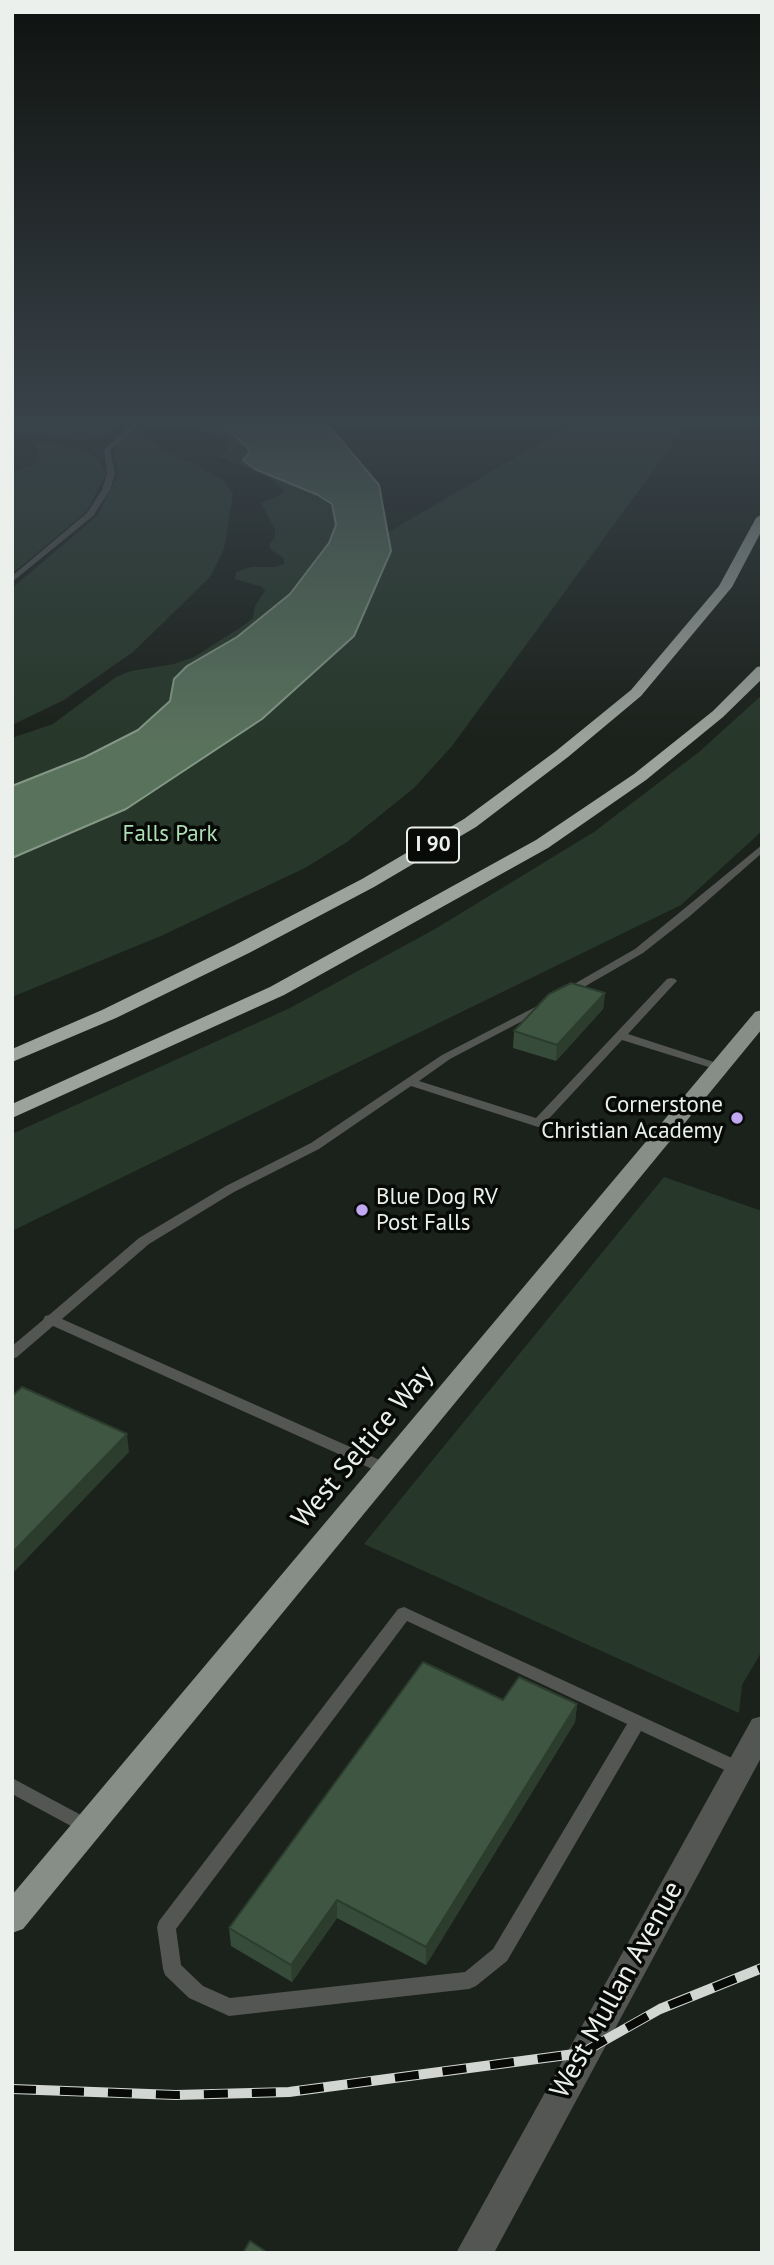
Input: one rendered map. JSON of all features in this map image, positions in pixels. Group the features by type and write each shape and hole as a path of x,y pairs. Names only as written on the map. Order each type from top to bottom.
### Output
{"highway":[{"name":"I 90","path":"12,1056 109,1014 242,949 368,883 470,823 562,754 636,693 725,587 755,532"},
{"name":"I 90","path":"12,1114 341,958 530,851 594,810 682,745 762,670"}],"main road":[{"name":"West Seltice Way","path":"12,1919 762,1016"}],"street":[{"name":"West Mullan Avenue","path":"474,2253 762,1728"}],"lane":[{"path":"12,580 69,532"},
{"path":"12,1354 144,1241 230,1189 315,1146 446,1057 581,986 639,951 762,848"},
{"path":"411,1082 538,1123 671,981"},
{"path":"620,1035 719,1067"},
{"path":"50,1319 386,1469"},
{"path":"637,1722 500,1955 470,1980 229,2007 196,1992 172,1969 166,1927 404,1613 739,1769"},
{"path":"12,1785 89,1827"}],"green space":[{"path":"12,532 62,532 12,574"},
{"path":"78,532 227,532 224,549 210,577 133,652 64,700 12,725 12,588"},
{"path":"275,532 333,532 329,543 290,594 237,637 187,666 174,679 170,701 138,730 85,757 12,786 12,738 53,724 116,677 194,657 253,618 255,606 265,591 262,587 235,579 236,572 251,567 275,567 284,564 284,558 271,550 269,545 275,537"},
{"name":"Falls Park","path":"609,532 452,746 414,788 347,842 305,868 161,936 12,997 12,858 126,809 391,551 387,533"},
{"path":"762,695 762,831 681,905 12,1231 12,1134 290,1008 435,929 594,832 699,752"},
{"path":"664,1177 762,1211 762,1651 742,1685 739,1713 364,1544"}],"shaded area":[{"path":"333,532 387,532 391,551 354,636 262,719 126,809 12,858 12,786 85,757 138,730 170,701 174,679 187,666 237,637 290,594 329,543"}],"building":[{"path":"571,983 605,993 557,1045 514,1031 549,994"},
{"path":"22,1387 127,1434 12,1553 12,1396"},
{"path":"423,1662 503,1700 519,1677 577,1704 426,1947 337,1900 291,1965 229,1928"},
{"path":"250,2241 268,2253 243,2253"}],"railway":[{"path":"12,2089 176,2095 289,2092 582,2053 660,2009 762,1968"}],"place":[{"name":"Cornerstone Christian Academy","path":"737,1118"},
{"name":"Blue Dog RV Post Falls","path":"362,1210"}]}
